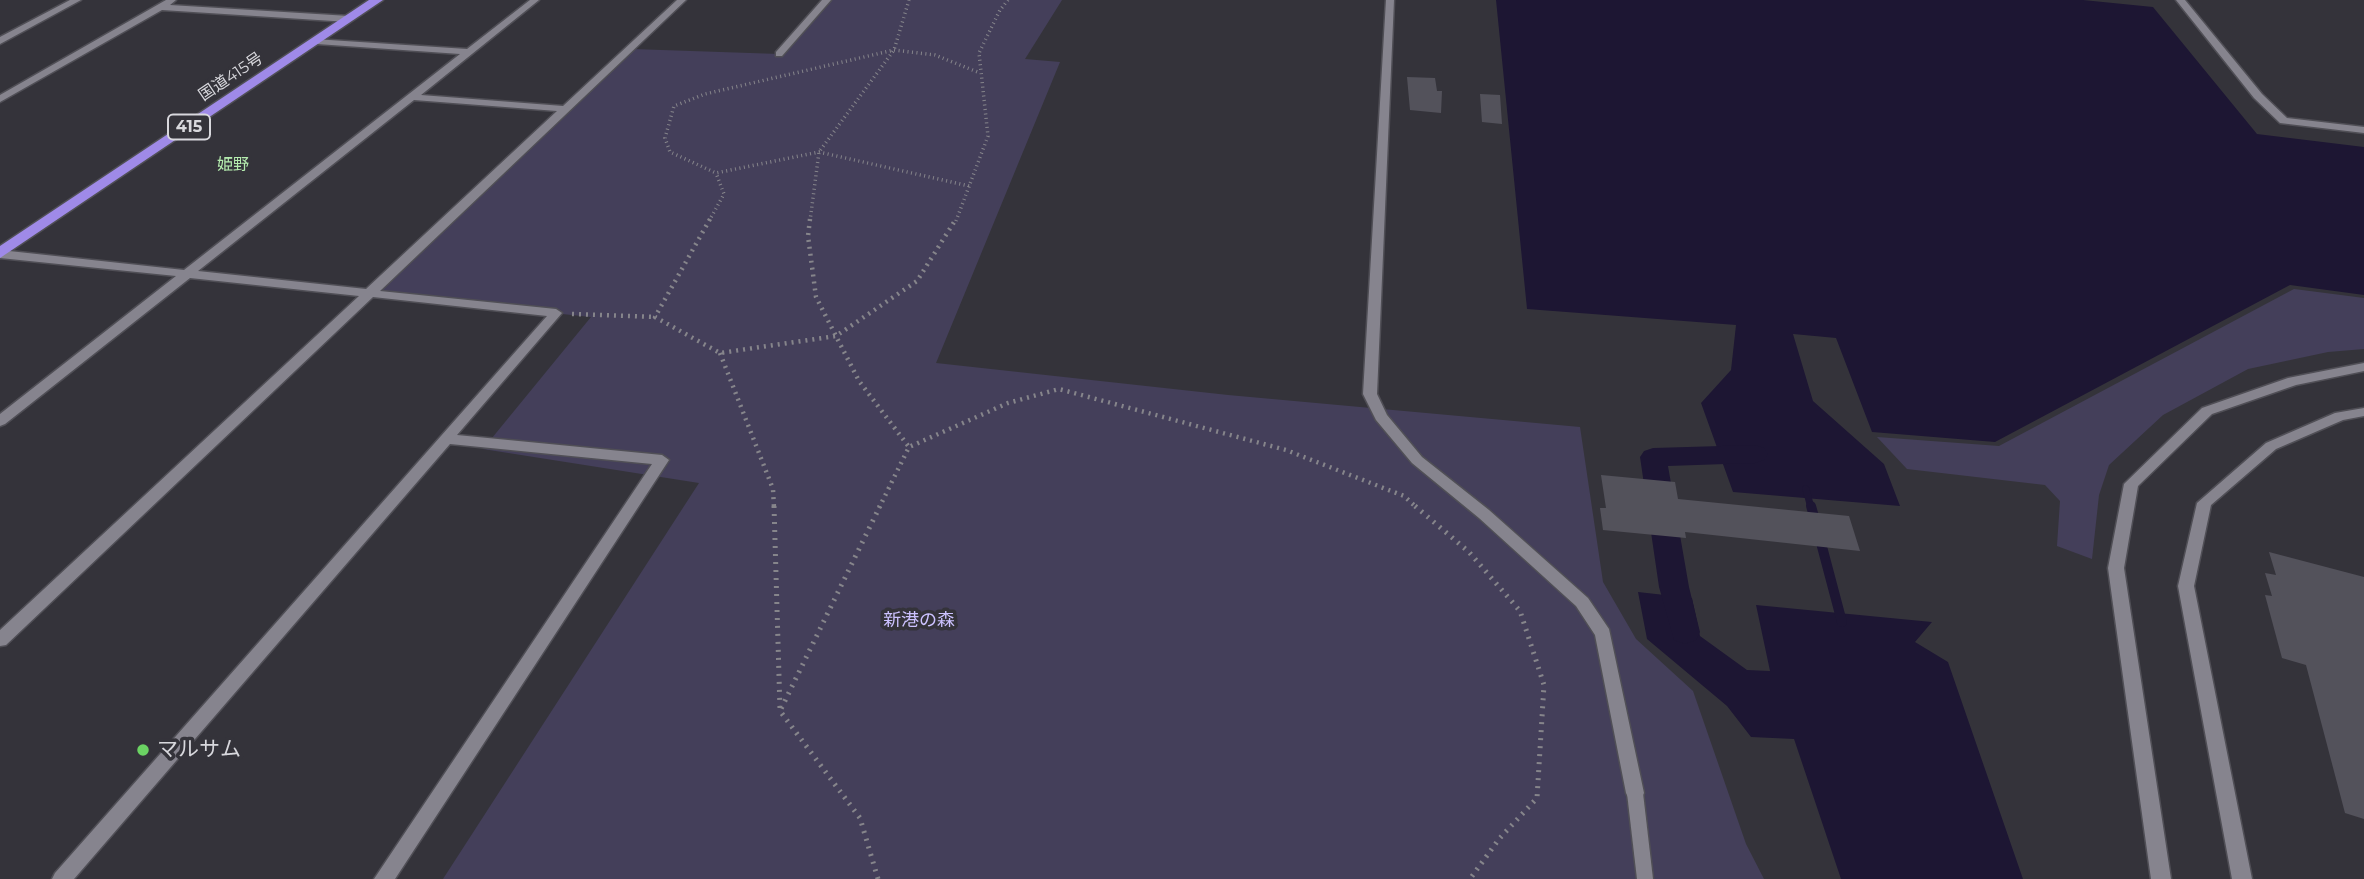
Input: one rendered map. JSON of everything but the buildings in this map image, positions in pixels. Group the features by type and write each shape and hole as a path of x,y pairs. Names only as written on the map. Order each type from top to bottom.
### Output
{"highway":[{"name":"国道415号","path":"0,254 377,0"}],"street":[{"path":"0,41 77,0"},
{"path":"0,99 172,0"},
{"path":"0,421 535,0"},
{"path":"0,640 682,0"},
{"path":"779,54 827,0"},
{"path":"1390,0 1370,394 1381,416 1417,460 1484,514 1582,602 1603,634 1635,793"},
{"path":"2180,0 2258,96 2284,121 2364,130"},
{"path":"160,7 349,19"},
{"path":"317,41 469,52"},
{"path":"412,97 566,108"},
{"path":"0,254 556,313"},
{"path":"62,879 556,313"},
{"path":"2161,879 2116,568 2131,484 2207,411 2292,381 2364,367"},
{"path":"2242,879 2186,586 2204,503 2271,446 2340,416 2364,412"},
{"path":"384,879 662,460 447,439"}],"lane":[{"path":"1635,793 1645,879"}],"path":[{"path":"909,0 894,50 819,152 808,236 816,297 859,381 909,447"},
{"path":"556,313 655,317 720,353 836,336 917,281 953,228 988,136 979,53 1000,10 1008,0"},
{"path":"969,186 819,152 716,173 670,152 665,138 674,106 705,94 894,50 935,55 980,73"},
{"path":"655,317 724,194 716,173"},
{"path":"720,353 773,489 780,711 860,818 878,879"},
{"path":"780,711 909,447 1008,403 1059,389 1286,450 1404,496 1469,552 1520,611 1544,685 1537,798 1499,839 1470,879"}],"green space":[{"name":"新港の森","path":"827,0 1062,0 1025,59 1060,62 936,363 1228,395 1580,427 1603,582 1636,639 1693,691 1746,844 1764,879 443,879 699,483 483,449 591,317 370,294 632,49 779,54"},
{"path":"2294,289 2364,298 2364,349 2328,352 2248,369 2163,415 2109,465 2099,495 2092,559 2057,546 2060,501 2045,485 1907,469 1877,437 1999,446"}],"shaded area":[{"path":"1496,0 2083,0 2153,7 2257,134 2364,147 2364,295 2290,285 1995,442 1872,432 1836,338 1793,334 1813,401 1884,464 1900,506 1733,492 1701,403 1731,370 1736,325 1527,309"},
{"path":"1638,592 1692,598 1700,636 1747,670 1770,671 1756,605 1932,622 1915,642 1948,662 2023,879 1841,879 1794,739 1751,737 1727,706 1647,639"}],"waterway":[{"path":"1685,632 1674,587 1653,457 1755,454"},
{"path":"1806,489 1811,508"},
{"path":"1811,506 1815,520"},
{"path":"1820,539 1842,622"}],"place":[{"name":"マルサム","path":"143,750"}],"district":[{"name":"姫野","path":"233,165"}]}
